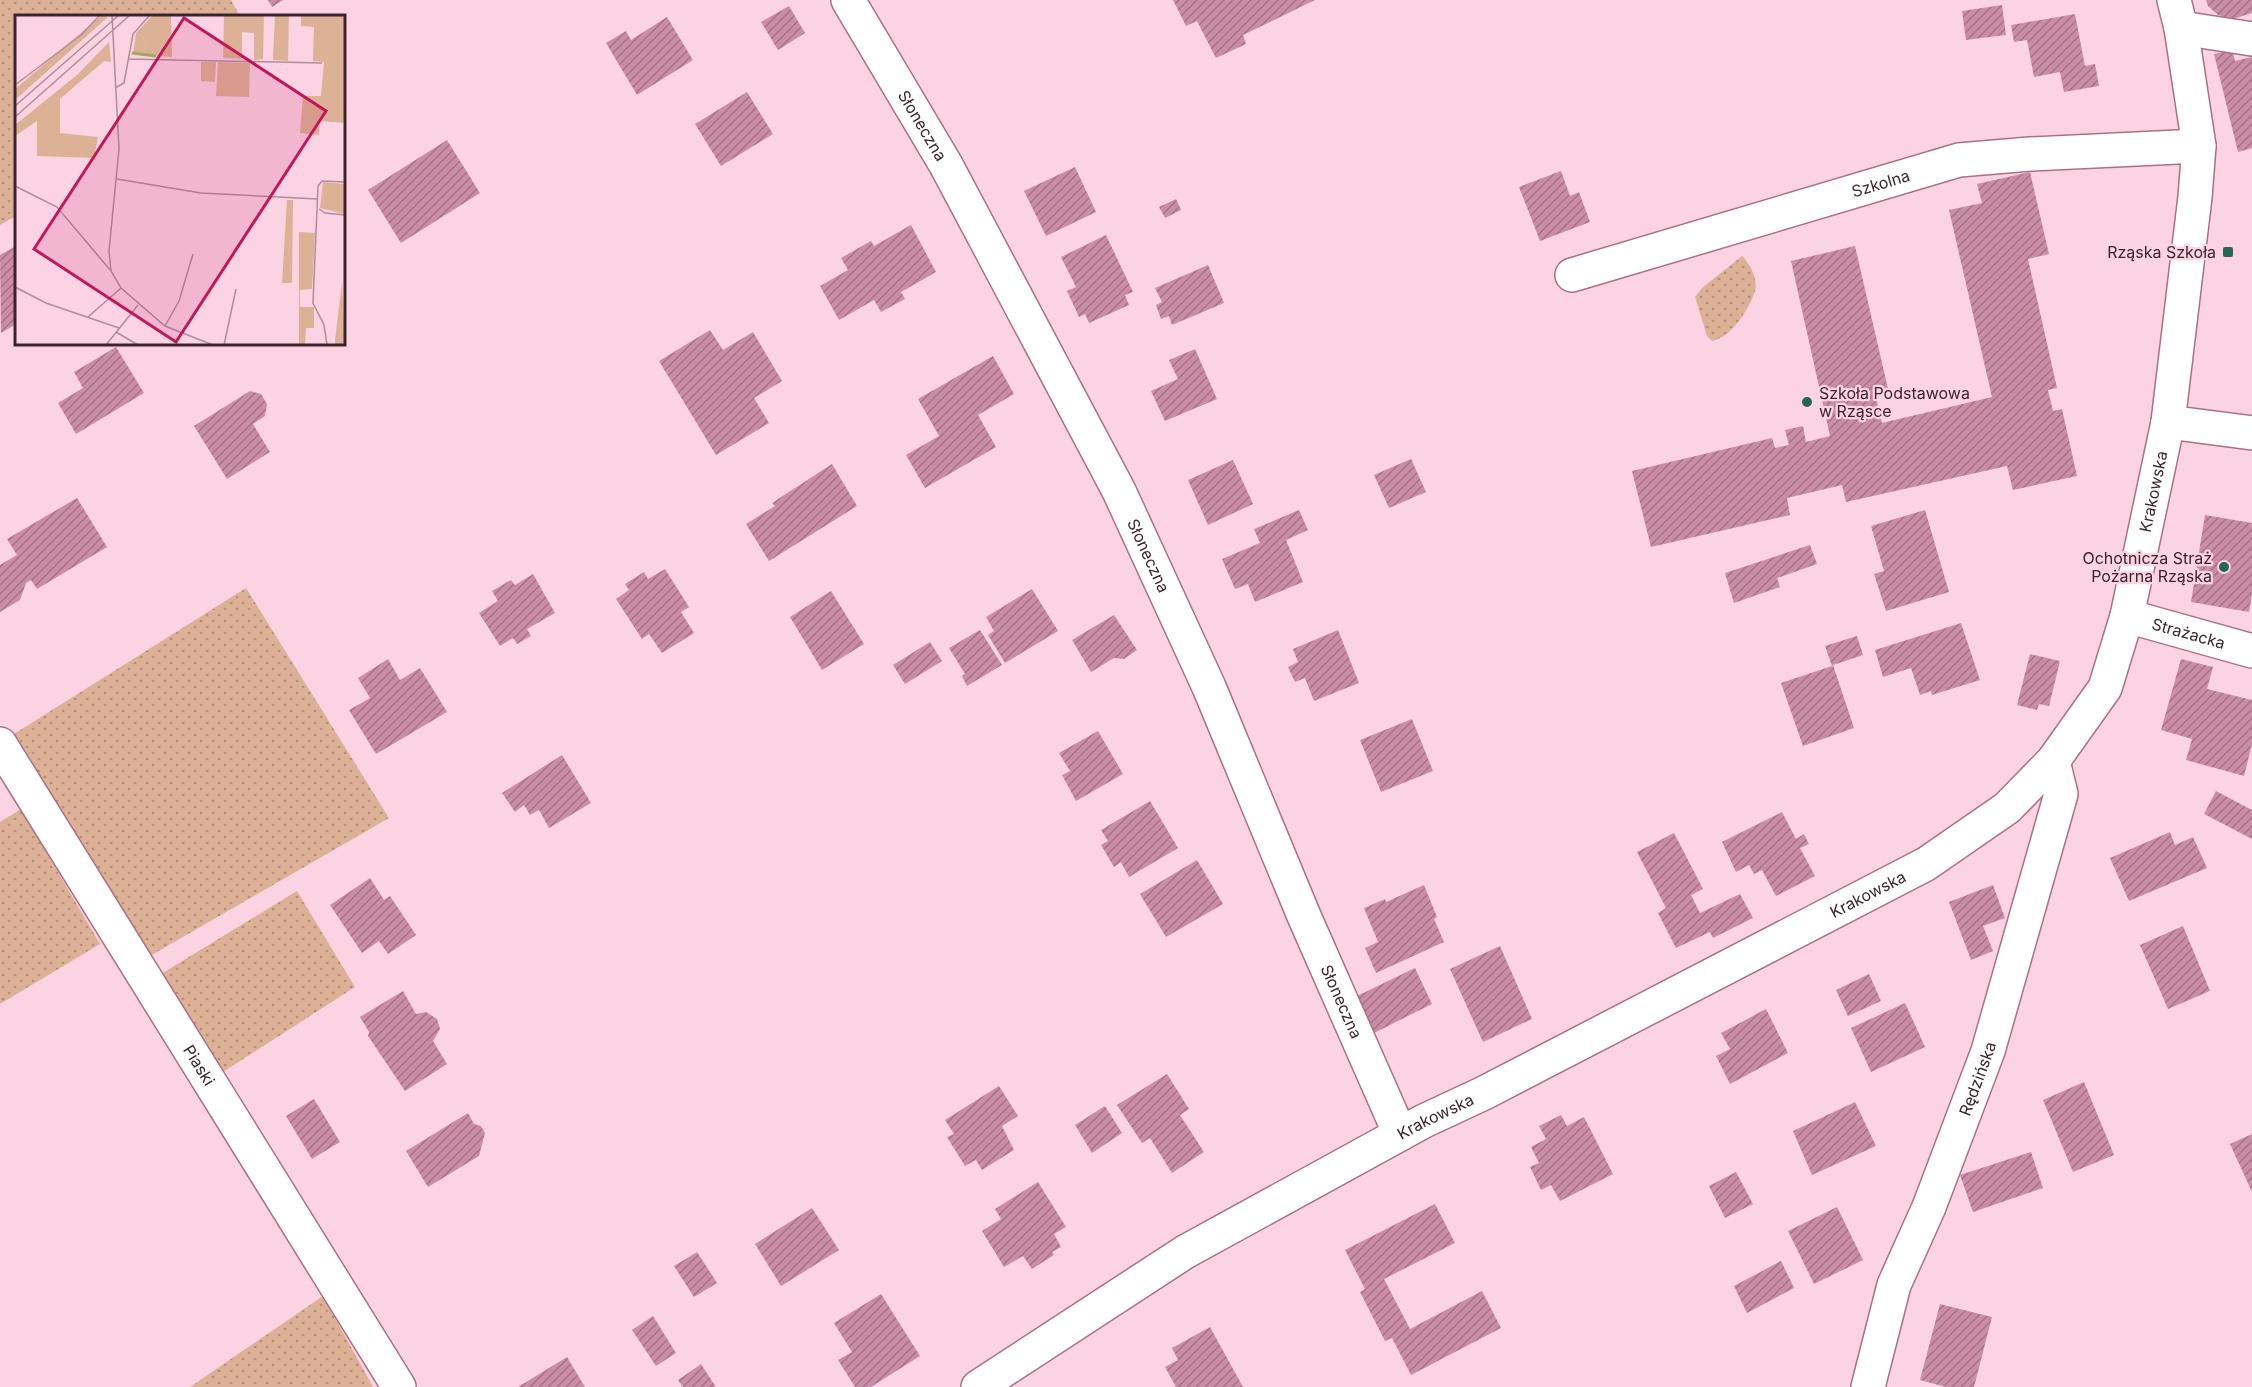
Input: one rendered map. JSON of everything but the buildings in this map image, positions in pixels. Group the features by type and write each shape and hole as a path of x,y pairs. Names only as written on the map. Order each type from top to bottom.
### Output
{"street":[{"name":"Słoneczna","path":"848,0 946,165 1119,491 1209,687 1304,916 1400,1134"},
{"name":"Krakowska","path":"978,1387 1185,1252 1400,1134 1484,1093 1926,864 2007,808 2053,761 2105,688 2127,616 2168,422 2189,258 2199,146 2177,14"},
{"path":"2177,14 2252,39"},
{"name":"Szkolna","path":"1572,275 1959,160 2030,154 2199,146"},
{"path":"2168,422 2252,433"},
{"name":"Strażacka","path":"2127,616 2252,651"},
{"name":"Piaski","path":"0,744 399,1387"},
{"name":"Rędzińska","path":"1868,1387 1894,1285 1929,1207 1988,1051 2061,794 2053,761"}],"shaded area":[{"path":"0,0 231,0 239,15 15,15 15,217 0,225"},
{"path":"1742,256 1753,272 1755,291 1749,306 1733,328 1712,341 1707,336 1695,297 1702,288"},
{"path":"246,588 389,818 150,956 14,734"},
{"path":"21,809 100,944 0,1004 0,822"},
{"path":"297,891 355,987 223,1072 161,974"},
{"path":"323,1296 373,1387 190,1387"}],"place":[{"name":"Rząska Szkoła","path":"2228,252"},
{"name":"Szkoła Podstawowa w Rząsce","path":"1807,402"},
{"name":"Ochotnicza Straż Pożarna Rząska","path":"2224,567"}]}
